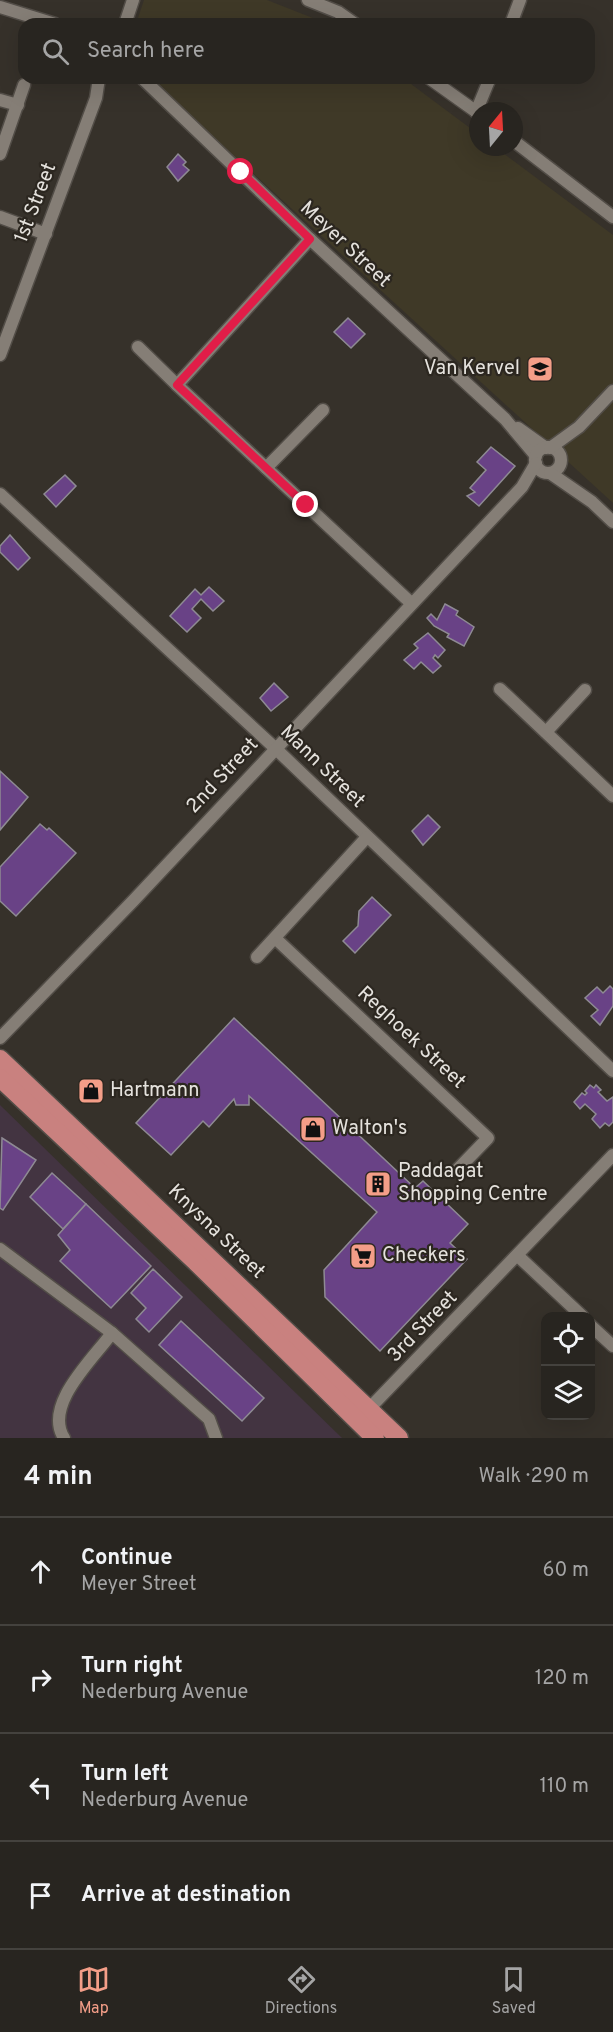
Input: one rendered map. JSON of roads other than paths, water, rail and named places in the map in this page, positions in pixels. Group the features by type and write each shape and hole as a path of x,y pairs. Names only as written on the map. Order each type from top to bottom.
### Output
{"highway":[{"name":"Knysna Street","path":"0,1059 363,1415 375,1438"},
{"name":"Knysna Street","path":"0,1078 363,1415 399,1438"}],"street":[{"path":"127,18 133,0"},
{"path":"308,0 340,6 350,18"},
{"path":"513,18 520,0"},
{"path":"0,7 36,18"},
{"name":"1st Street","path":"96,98 98,84"},
{"name":"1st Street","path":"0,355 96,98 104,84"},
{"name":"Meyer Street","path":"145,84 161,96"},
{"name":"Meyer Street","path":"148,84 310,239 505,419 548,448 560,460 591,502"},
{"path":"437,84 469,107"},
{"path":"481,102 488,84"},
{"path":"0,154 24,85"},
{"path":"0,100 18,105"},
{"path":"523,148 613,217"},
{"path":"0,217 46,234"},
{"path":"177,385 310,239"},
{"path":"138,347 411,603"},
{"path":"541,466 548,448 579,427 613,391"},
{"path":"266,468 323,410"},
{"name":"Meyer Street","path":"505,419 541,466 591,502 613,522"},
{"path":"541,466 560,460 579,427"},
{"name":"2nd Street","path":"0,1038 541,466"},
{"name":"Mann Street","path":"0,494 275,748 613,1071"},
{"path":"500,689 613,796"},
{"path":"546,732 585,690"},
{"path":"257,957 367,837"},
{"name":"Reghoek Street","path":"275,938 488,1138 458,1169"},
{"name":"3rd Street","path":"363,1415 613,1155"},
{"path":"0,1249 112,1333 209,1419 216,1438"},
{"path":"518,1256 577,1312"},
{"path":"595,1329 613,1346"},
{"path":"64,1438 57,1420 61,1402 112,1333"}],"place":[{"name":"Van Kervel","path":"540,369"},
{"name":"Hartmann","path":"91,1091"},
{"name":"Walton's","path":"313,1129"},
{"name":"Paddagat Shopping Centre","path":"378,1184"},
{"name":"Checkers","path":"363,1256"}]}
